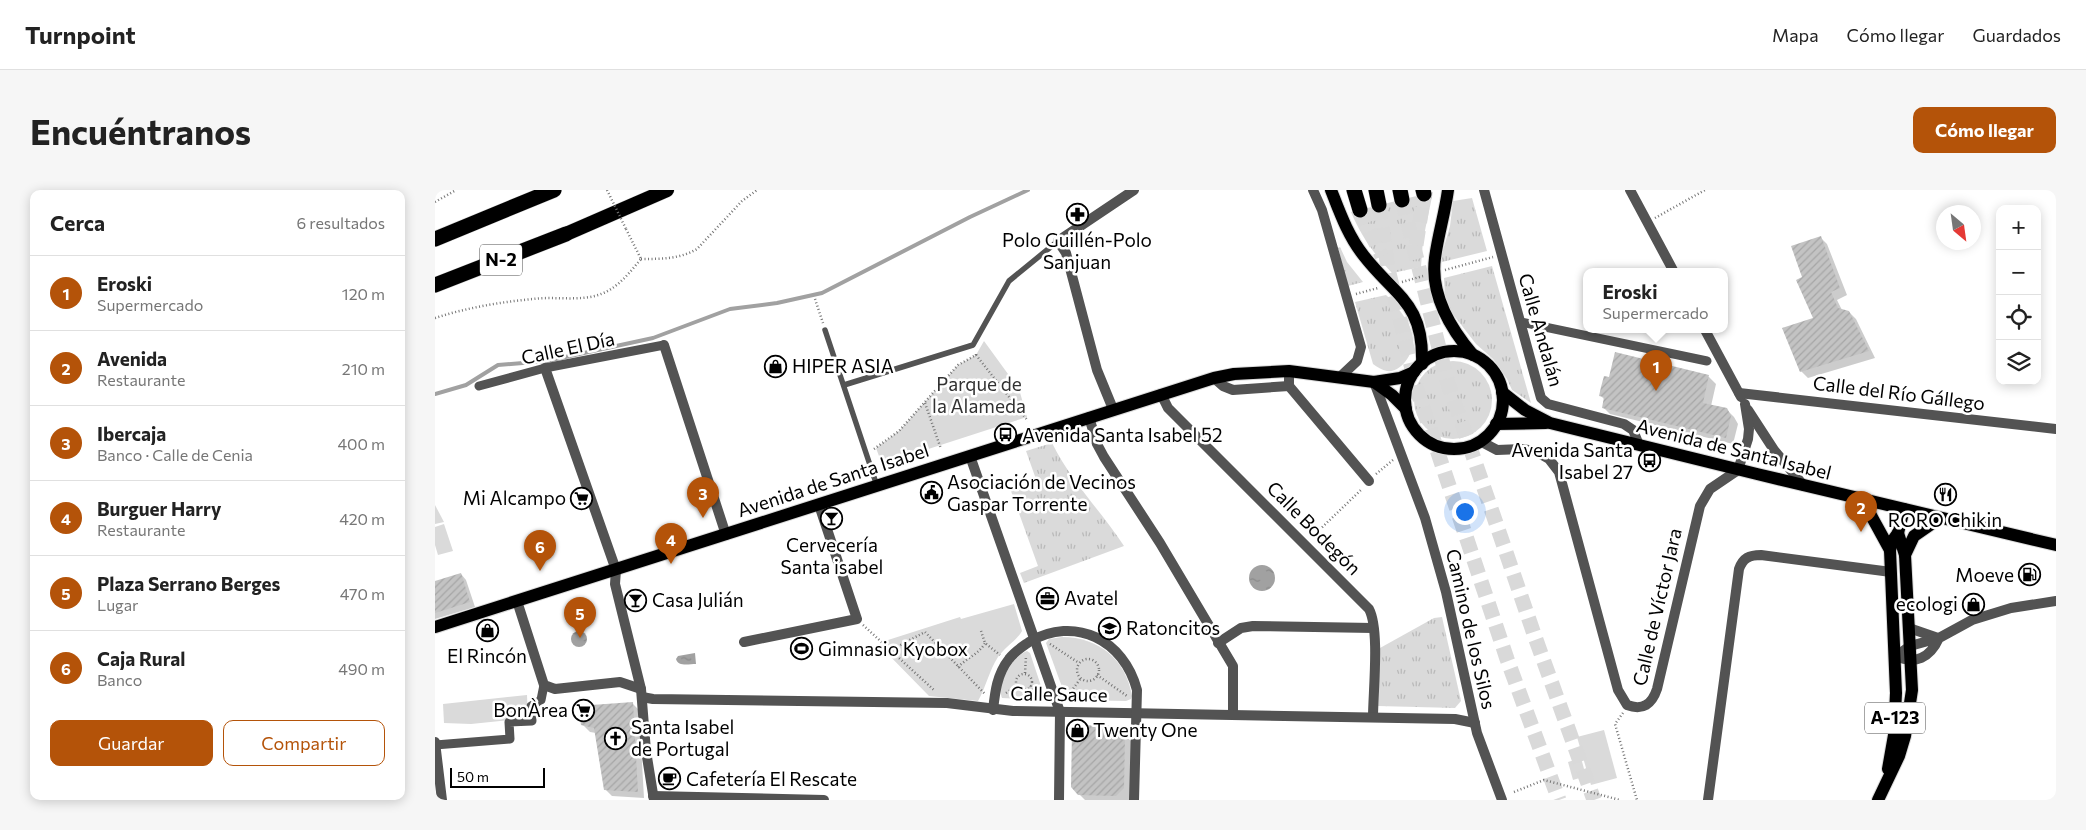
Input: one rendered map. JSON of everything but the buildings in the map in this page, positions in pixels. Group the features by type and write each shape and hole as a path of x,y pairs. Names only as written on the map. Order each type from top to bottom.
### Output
{"highway":[{"name":"N-2","path":"435,239 554,190"},
{"name":"N-2","path":"435,285 566,234 667,190"},
{"path":"1354,190 1360,210"},
{"path":"1376,190 1379,206"}],"main road":[{"path":"1331,190 1344,223 1355,243 1369,262 1403,296 1413,311 1422,339 1418,368 1407,390 1407,409 1413,426 1426,439 1435,444 1453,448 1471,445 1480,441 1496,424 1503,406 1502,392 1495,374 1489,366 1473,355 1456,333 1445,314 1437,292 1434,273 1435,253 1443,224 1448,190"},
{"path":"1418,368 1429,358 1446,352 1455,351 1473,355"},
{"name":"Avenida de Santa Isabel","path":"435,627 1214,378 1234,374 1289,371 1373,382 1399,378 1418,368"},
{"name":"Avenida de Santa Isabel","path":"1373,382 1392,394 1407,409"},
{"name":"Avenida de Santa Isabel","path":"1502,392 1525,410 1550,423 1804,486 2056,545"},
{"name":"Avenida de Santa Isabel","path":"1496,424 1550,423"},
{"name":"A-123","path":"1862,499 1890,550"},
{"name":"A-123","path":"1886,779 1895,719 1896,656 1890,550 1893,540 1898,533 1904,509"},
{"path":"1905,555 1915,536 1940,518"},
{"path":"1898,533 1905,555"},
{"name":"A-123","path":"1877,800 1899,756 1905,736 1912,690 1905,555"}],"street":[{"path":"1113,409 1097,370 1066,253 1058,241 1134,190"},
{"path":"1313,190 1322,210 1361,347 1357,361 1340,377"},
{"name":"Calle Andalán","path":"1484,190 1543,401 1624,424 1633,430 1639,445"},
{"path":"1630,190 1672,268"},
{"path":"1521,322 1707,361"},
{"path":"1707,333 1745,404 1774,450 1804,486"},
{"path":"664,345 726,535"},
{"name":"Calle El Día","path":"479,386 545,368 664,345"},
{"path":"545,368 615,570 615,584 642,693 646,751 654,798 824,800"},
{"path":"1289,371 1289,386 1369,481"},
{"path":"1214,378 1223,386 1233,390 1289,386"},
{"name":"Camino de los Silos","path":"1373,382 1425,518 1446,592 1475,723 1502,800"},
{"name":"Calle del Río Gállego","path":"1739,393 2056,429"},
{"name":"Calle Bodegón","path":"1161,394 1168,408 1368,607 1372,615 1373,628 1373,717"},
{"path":"1738,470 1746,451 1748,440 1745,404"},
{"path":"1089,417 1097,444 1104,457 1160,543 1234,670 1233,714"},
{"path":"1480,441 1497,450 1522,449 1535,451 1549,459 1559,472 1618,690 1627,705"},
{"path":"970,456 1060,712 1059,800"},
{"name":"Calle de Víctor Jara","path":"1627,705 1634,708 1647,706 1655,696 1700,506 1710,489 1738,470"},
{"path":"744,642 857,620 819,505"},
{"path":"1708,800 1739,569 1743,560 1747,557 1761,555 1891,572"},
{"path":"442,800 435,744 510,739 509,722 532,720 531,706 541,700 544,685 517,601"},
{"path":"1896,656 1910,646 1939,638 1973,620 1996,612 2056,601"},
{"path":"1218,643 1241,628 1253,626 1373,628"},
{"path":"1909,628 1939,638"},
{"path":"993,710 997,682 1005,665 1016,651 1035,639 1051,632 1070,631 1090,635 1110,646 1128,666 1134,680 1137,696 1134,800"},
{"path":"1896,656 1911,661 1918,660 1930,654 1939,638"},
{"path":"544,685 555,689 620,682 637,669"},
{"name":"Calle Sauce","path":"620,682 642,693 663,699 947,703 993,710 1455,719 1475,723"}],"lane":[{"path":"844,385 973,345 1009,281 1058,241"},
{"path":"825,330 877,486"}],"path":[{"path":"435,202 456,190"},
{"path":"607,190 641,259"},
{"path":"435,318 495,304 534,298 587,298 602,294 613,288 641,259 675,258 697,249 742,201 757,190"},
{"path":"1647,222 1705,190"},
{"path":"1444,270 1494,257"},
{"path":"1399,282 1425,276"},
{"path":"1353,295 1384,286"},
{"path":"815,299 825,330"},
{"path":"973,345 976,355 1027,421"},
{"path":"874,449 899,431 957,365 976,355"},
{"path":"925,403 941,449"},
{"path":"1306,544 1386,464 1401,454"},
{"path":"857,620 947,703"},
{"path":"981,631 985,643 1001,656"},
{"path":"891,650 925,632 988,696"},
{"path":"1046,641 1079,663"},
{"path":"958,667 966,659 981,651 985,643"},
{"path":"1025,674 1027,651"},
{"path":"1085,660 1095,662 1099,669 1097,676 1090,680 1081,678 1077,671 1079,663 1085,660"},
{"path":"1017,686 1018,676 1025,674 1031,678 1030,686"},
{"path":"1097,676 1131,699"},
{"path":"1065,699 1081,678"},
{"path":"1017,686 1024,689 1030,686"},
{"path":"1001,697 1017,686"},
{"path":"1030,686 1046,699"},
{"name":"Calle de Víctor Jara","path":"1627,705 1615,724 1637,800"},
{"path":"1514,792 1544,780 1620,800"}],"green space":[{"path":"1433,192 1423,240 1421,267 1392,273 1379,259 1359,229 1351,212"},
{"path":"1472,198 1487,251 1442,262 1441,257 1450,226 1453,201"},
{"path":"1340,247 1347,262 1363,282 1348,286 1338,248"},
{"path":"1492,266 1531,403 1512,390 1493,359 1476,344 1452,313 1445,296 1444,278"},
{"path":"1386,295 1406,320 1413,338 1410,355 1398,369 1393,371 1387,371 1373,364 1355,302"},
{"name":"Parque de la Alameda","path":"984,341 1019,389 1027,417 882,464 876,448 899,431 958,365 976,355"},
{"path":"1453,361 1468,364 1485,378 1489,385 1492,400 1489,415 1475,432 1468,436 1453,439 1438,436 1421,422 1417,415 1414,400 1417,385 1431,368 1438,364"},
{"path":"1052,443 1077,483 1124,546 1024,583 1020,573 1038,566 1011,491 1037,482 1026,451"},
{"path":"435,505 444,522 435,524"},
{"path":"444,524 453,551 438,555 435,545 435,527"},
{"path":"1014,604 1022,631 998,657 978,701 929,696 881,647 888,640 960,617 961,619"},
{"path":"1442,617 1461,701 1455,708 1378,706 1380,648 1434,618"},
{"path":"1062,637 1088,641 1109,653 1124,672 1129,683 1131,699 1126,701 1071,700 1066,698 1046,643 1049,639"},
{"path":"1027,651 1030,653 1045,698 1041,700 1002,698 1001,685 1007,671 1016,658"},
{"path":"527,695 528,718 471,724 444,723 443,704"},
{"path":"1604,730 1617,778 1591,785 1577,737"},
{"path":"1581,758 1586,776 1573,780 1568,762"}],"water":[{"path":"1262,565 1271,569 1275,578 1271,587 1262,591 1253,587 1249,578 1253,569"},
{"path":"579,631 585,633 587,639 585,645 579,647 573,645 571,639 573,633"},
{"path":"695,653 696,664 687,665 677,662 678,656"}],"waterway":[{"path":"435,394 466,385 498,365 547,361 653,338 730,309 777,303 822,293 970,217 1028,190"}],"tunnel":[{"path":"1416,245 1424,194"},
{"path":"1402,200 1447,380 1535,637 1594,800"},
{"path":"1379,205 1388,269 1417,390 1507,659 1559,800"},
{"path":"1360,210 1382,256"}],"place":[{"name":"Polo Guillén-Polo Sanjuan","path":"1077,214"},
{"name":"HIPER ASIA","path":"776,366"},
{"name":"Eroski","path":"1656,391"},
{"name":"Avenida Santa Isabel 52","path":"1006,435"},
{"name":"Avenida Santa Isabel 27","path":"1649,461"},
{"name":"Asociación de Vecinos Gaspar Torrente","path":"931,493"},
{"name":"RORO Chikin","path":"1945,494"},
{"name":"Mi Alcampo","path":"582,498"},
{"name":"Ibercaja","path":"703,518"},
{"name":"Cervecería Santa isabel","path":"832,519"},
{"name":"Avenida","path":"1861,532"},
{"name":"Burguer Harry","path":"671,564"},
{"name":"Caja Rural","path":"540,571"},
{"name":"Moeve","path":"2030,575"},
{"name":"Avatel","path":"1048,598"},
{"name":"Casa Julián","path":"636,600"},
{"name":"ecologi","path":"1974,604"},
{"name":"Ratoncitos","path":"1110,628"},
{"name":"El Rincón","path":"487,630"},
{"name":"Plaza Serrano Berges","path":"580,638"},
{"name":"Gimnasio Kyobox","path":"802,649"},
{"name":"BonÀrea","path":"584,710"},
{"name":"Twenty One","path":"1077,730"},
{"name":"Santa Isabel de Portugal","path":"615,738"},
{"name":"Cafetería El Rescate","path":"670,779"}]}
